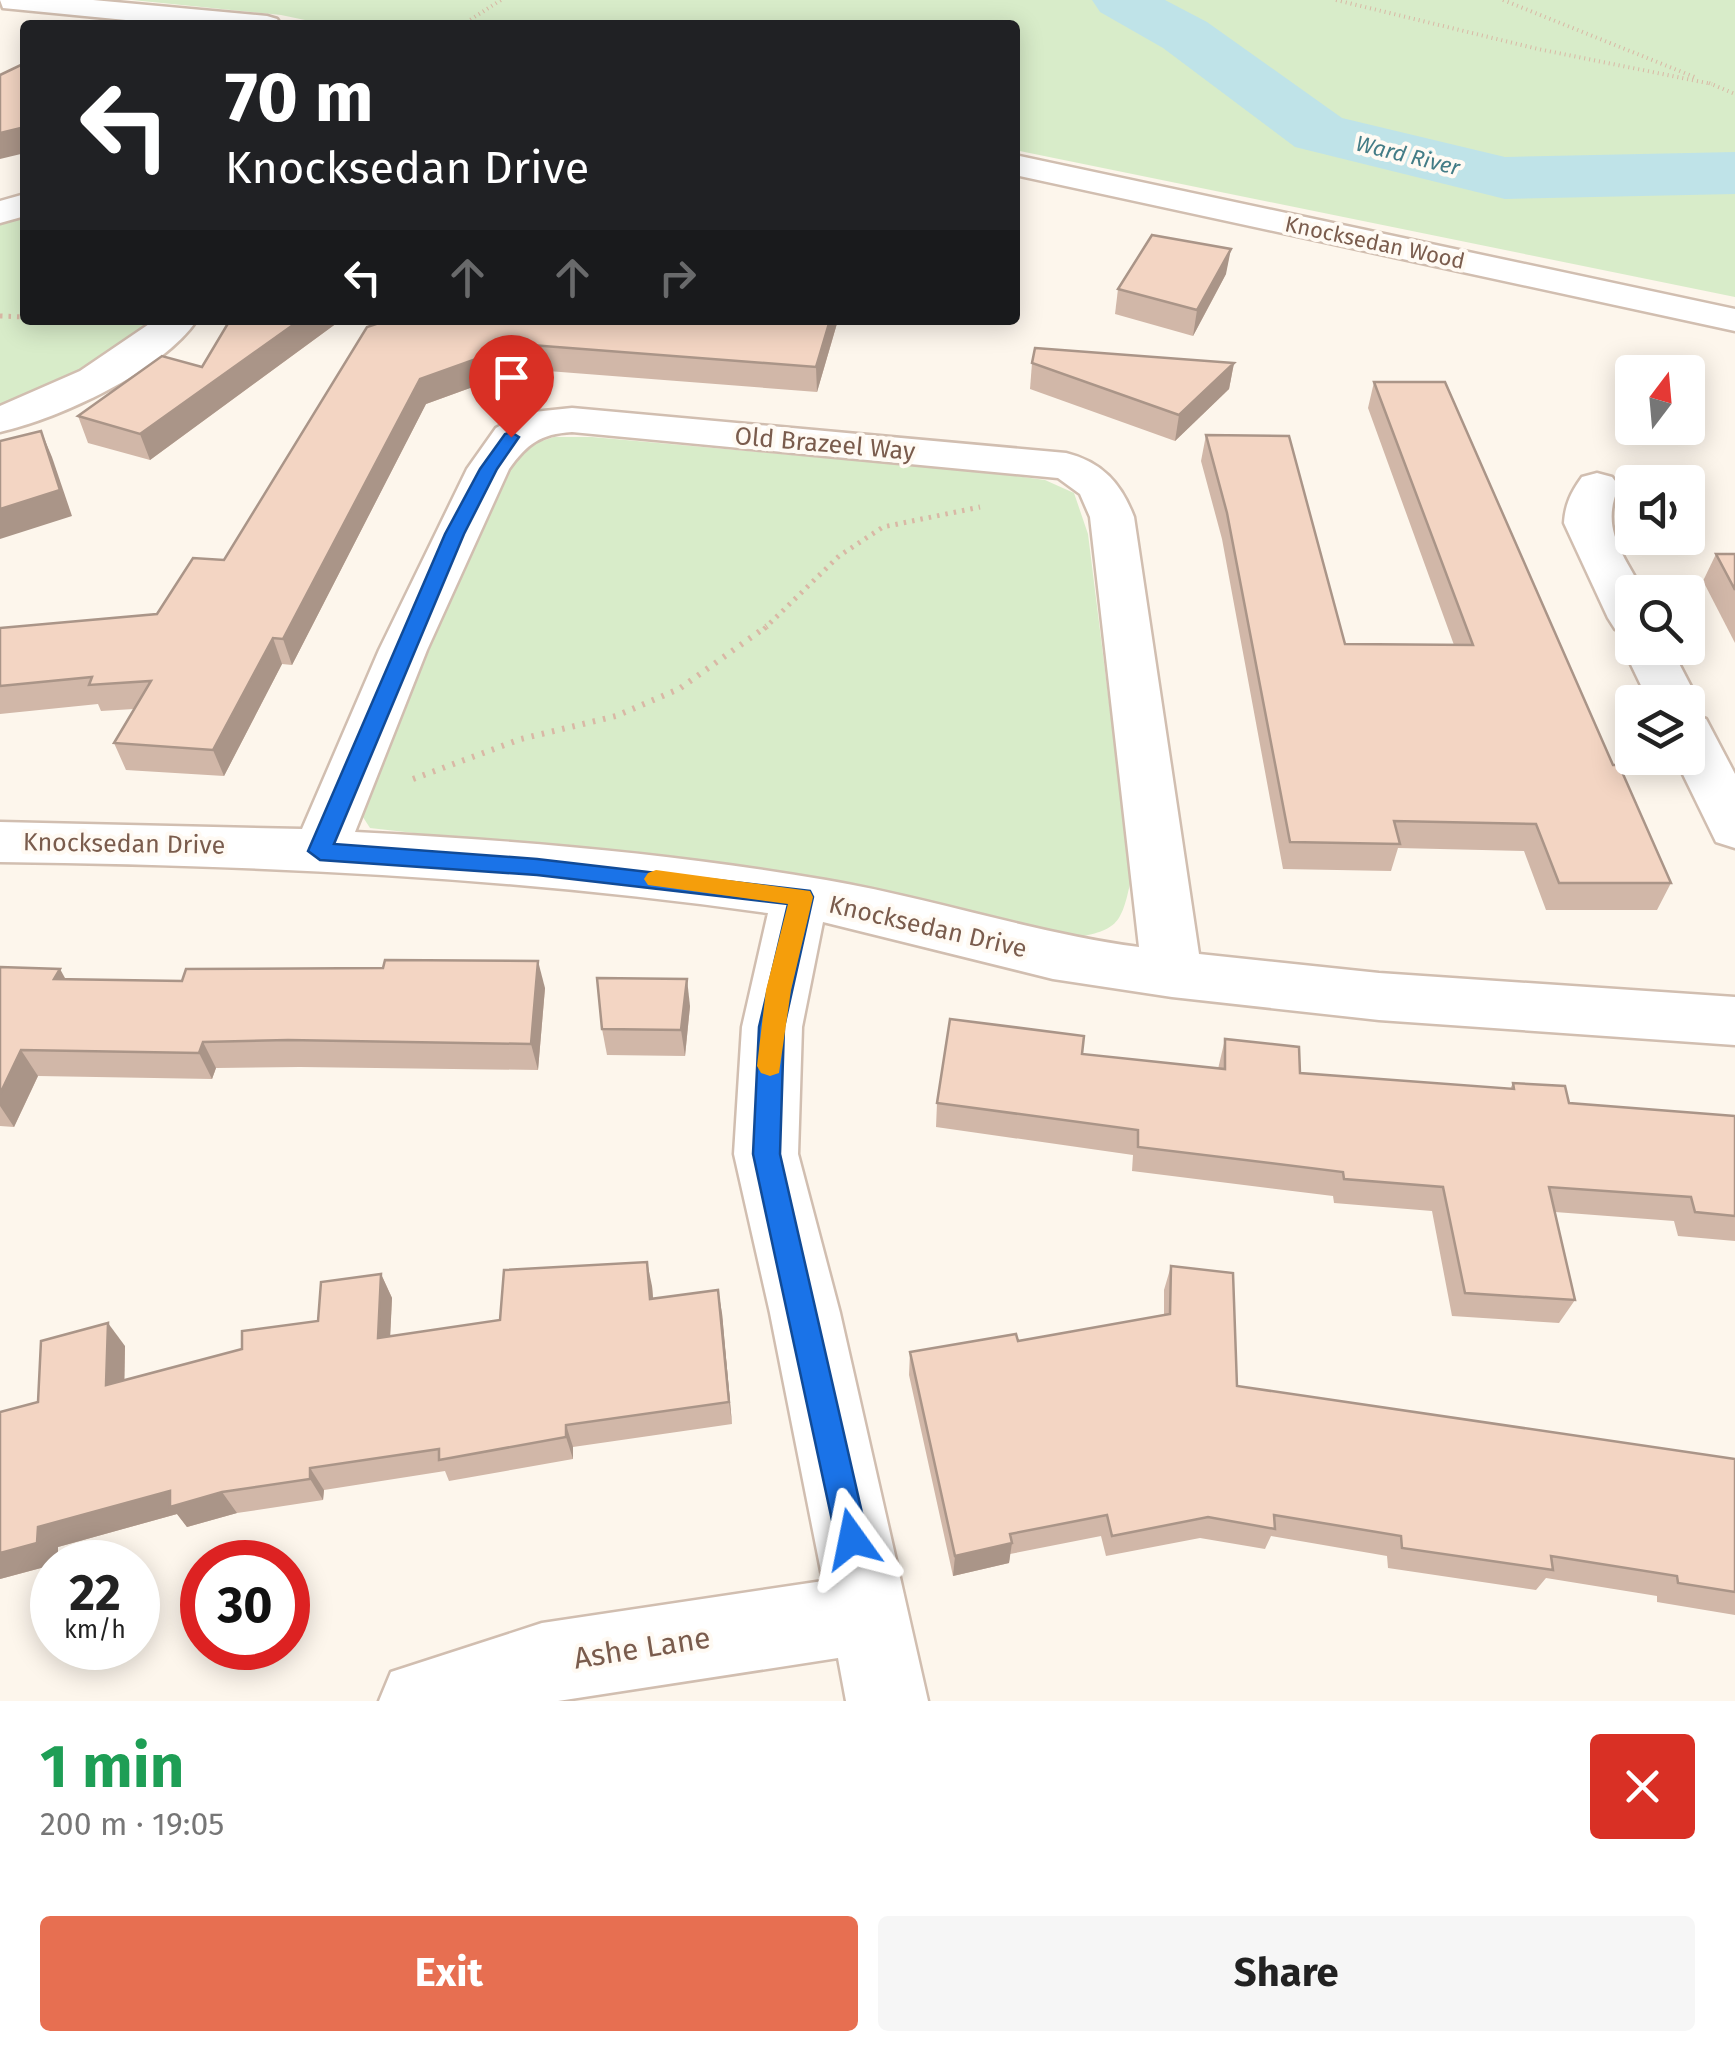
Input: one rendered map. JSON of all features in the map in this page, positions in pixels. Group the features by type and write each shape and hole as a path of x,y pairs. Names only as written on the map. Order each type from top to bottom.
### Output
{"street":[{"path":"2,0 216,20"},
{"path":"66,20 86,7"},
{"name":"Knocksedan Wood","path":"1020,166 1735,320"},
{"path":"0,420 46,404 96,379 172,325"},
{"name":"Old Brazeel Way","path":"328,830 440,567 488,469 511,437 539,422 572,420 1066,466 1085,473 1098,485 1112,516 1172,974"},
{"path":"1597,486 1587,507 1586,523 1615,583"},
{"path":"1705,765 1735,828"},
{"name":"Knocksedan Drive","path":"0,842 213,844 328,830 540,867 802,897 883,912 1058,957 1172,974 1437,1001 1735,1020"},
{"path":"802,897 772,1027 766,1154 887,1701"},
{"name":"Ashe Lane","path":"420,1701 542,1663 868,1614"}],"path":[{"path":"470,20 501,0"},
{"path":"1336,0 1538,49 1712,84"},
{"path":"1503,0 1735,94"},
{"path":"328,830 522,740 616,716 679,688 736,651 787,610 838,556 883,527 985,507"}],"green space":[{"path":"132,0 1735,0 1735,297 1020,151 1020,20 305,20"},
{"path":"20,214 20,325 148,325 80,373 0,408 0,221"},
{"path":"554,437 592,437 993,473 1045,480 1074,493 1088,534 1131,879 1124,907 1114,924 1098,933 1069,939 730,869 370,828 359,811 503,468 527,446"}],"building":[{"path":"20,65 20,128 0,133 0,75"},
{"path":"1152,235 1231,249 1197,310 1118,289"},
{"path":"227,325 293,325 140,434 78,416 162,356 202,367"},
{"path":"829,325 816,367 518,344 420,379 283,639 273,638 213,750 114,743 151,681 89,685 92,677 0,686 0,628 157,614 193,558 224,560 367,327"},
{"path":"1035,348 1234,363 1179,415 1032,363"},
{"path":"1374,382 1445,382 1615,765 1615,775 1623,775 1671,883 1559,883 1536,824 1394,821 1400,844 1290,842 1227,513 1206,435 1289,436 1345,644 1473,645"},
{"path":"41,431 60,490 0,509 0,441"},
{"path":"1716,554 1735,554 1735,590"},
{"path":"385,960 538,961 531,1044 288,1040 203,1042 199,1053 21,1050 0,1094 0,967 60,969 54,979 182,981 186,969 383,968"},
{"path":"597,978 687,979 681,1030 602,1029"},
{"path":"950,1019 1084,1036 1082,1054 1225,1069 1225,1039 1299,1047 1300,1073 1514,1089 1513,1083 1565,1086 1569,1103 1735,1116 1735,1216 1695,1212 1691,1197 1549,1187 1575,1300 1465,1293 1443,1187 1344,1179 1343,1172 1138,1147 1138,1130 937,1103"},
{"path":"647,1262 650,1299 718,1290 729,1402 566,1425 566,1437 439,1460 439,1449 310,1468 310,1479 222,1492 170,1507 170,1491 38,1527 37,1540 0,1553 0,1412 38,1402 41,1341 108,1323 106,1385 242,1349 242,1331 318,1321 321,1282 381,1274 378,1338 500,1320 504,1270"},
{"path":"1171,1266 1233,1273 1237,1386 1735,1459 1735,1592 1678,1583 1677,1576 1551,1556 1553,1570 1402,1548 1401,1536 1274,1515 1275,1529 1208,1517 1112,1536 1107,1515 1010,1534 1012,1543 955,1556 910,1352 1016,1334 1018,1341 1170,1314"}],"waterway":[{"name":"Ward River","path":"1121,0 1185,35 1319,133 1505,178 1735,173"}],"slow traffic":[{"path":"656,879 802,897 778,990 770,1066"}],"route":[{"path":"511,437 488,469 455,534 320,851 537,867 802,897 785,954 772,1027 766,1154 852,1539"}]}
